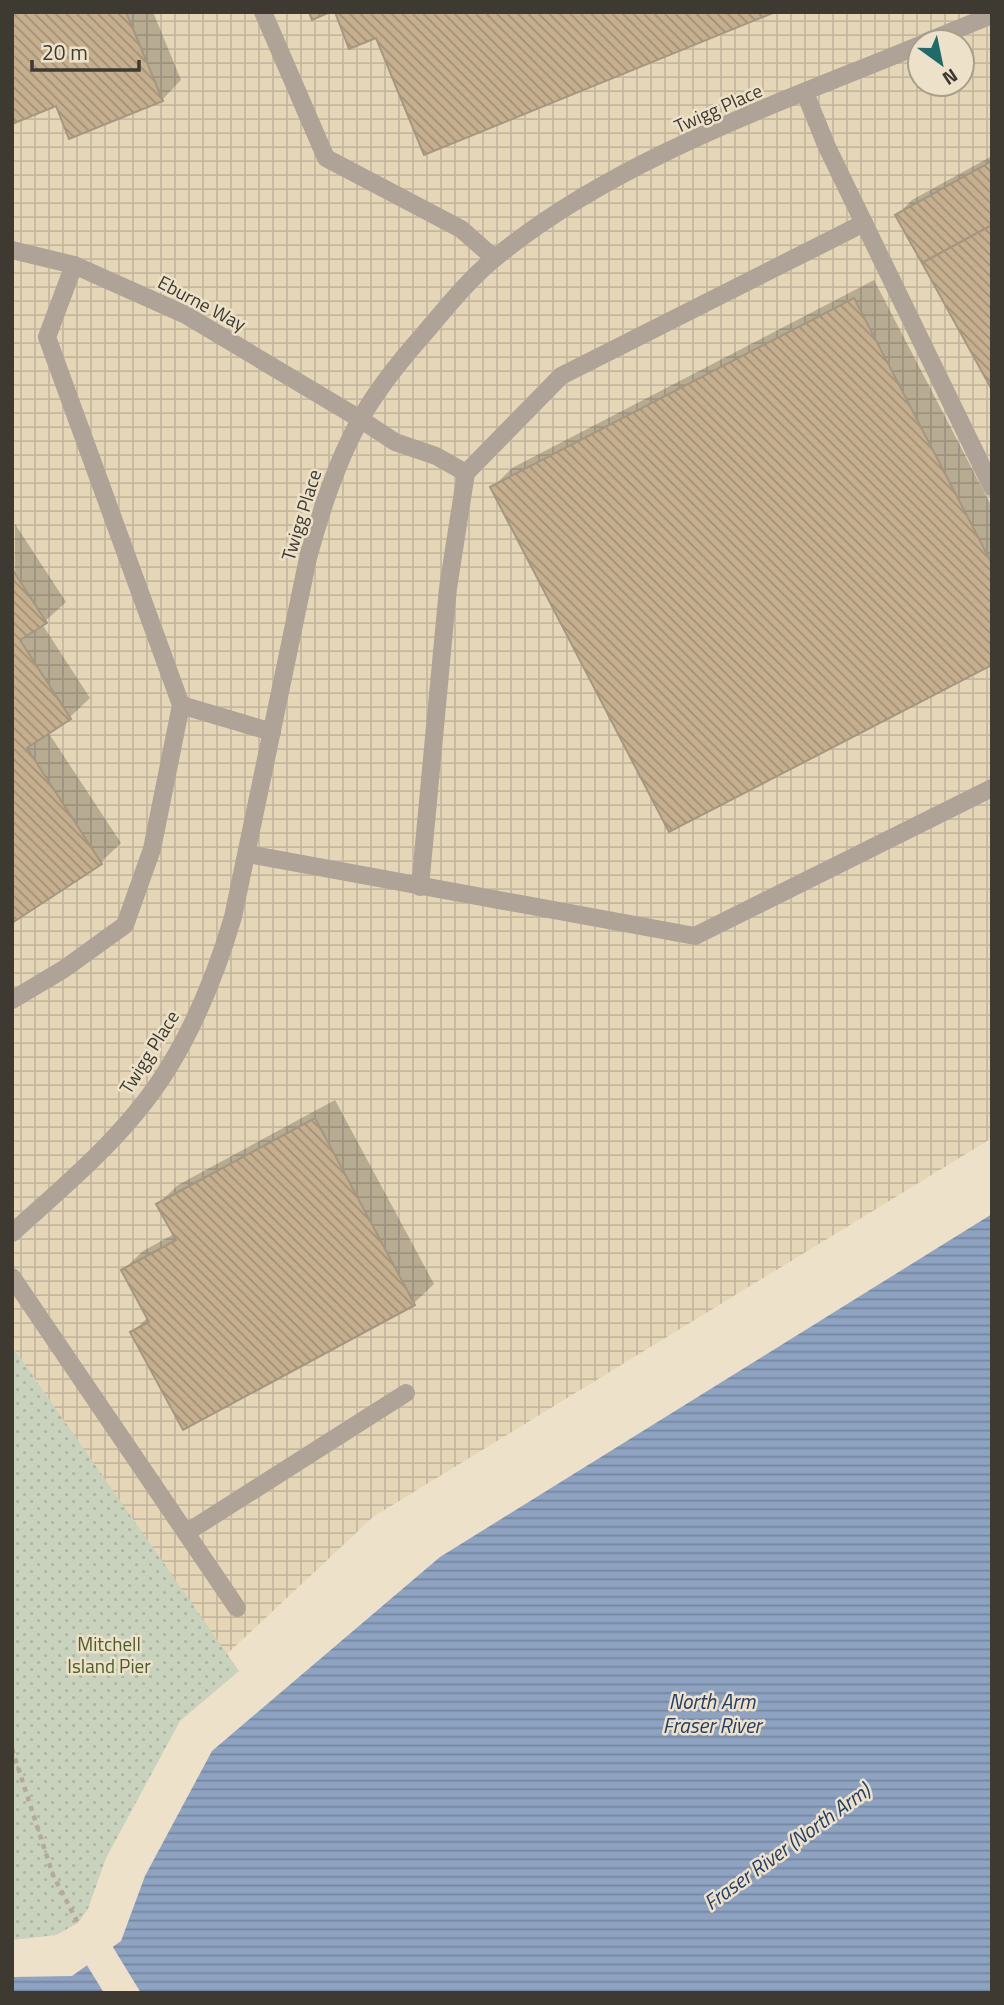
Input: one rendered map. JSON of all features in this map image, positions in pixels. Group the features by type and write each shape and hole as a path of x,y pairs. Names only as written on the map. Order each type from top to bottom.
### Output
{"street":[{"path":"263,12 326,158 461,229 494,258"},
{"path":"960,28 992,15"},
{"name":"Twigg Place","path":"12,1233 83,1167 135,1113 166,1072 193,1026 217,970 248,854 307,558 330,488 360,419 393,370 463,288 494,258 557,211 615,177 906,51"},
{"path":"805,93 864,223 992,487"},
{"path":"420,887 449,588 466,473 561,376 864,223"},
{"name":"Eburne Way","path":"12,250 74,265 186,314 395,442 436,456 466,473"},
{"path":"12,1000 64,969 125,925 152,849 181,705 47,337 74,265"},
{"path":"181,705 272,732"},
{"path":"248,854 695,936 992,788"},
{"path":"12,1277 237,1608"},
{"path":"186,1533 405,1393"}],"path":[{"path":"12,1749 53,1875 79,1923"}],"shaded area":[{"path":"12,12 992,12 992,1138 373,1517 226,1655 12,1346"}],"green space":[{"name":"Mitchell Island Pier","path":"12,1346 239,1671 180,1721 106,1858 88,1909 78,1923 56,1935 12,1940"}],"water":[{"name":"North Arm Fraser River","path":"992,1214 992,1993 12,1993 12,1977 72,1976 121,1941 145,1876 212,1751 440,1557"}],"pier":[{"path":"111,1944 141,1993 104,1993 85,1962"}],"building":[{"path":"12,12 126,12 163,101 69,139 56,106 12,124"},
{"path":"309,12 330,12 312,20"},
{"path":"335,12 775,12 424,155 376,38 349,49"},
{"path":"992,161 992,225 922,263 895,215"},
{"path":"992,225 992,390 922,263"},
{"path":"854,298 992,564 992,665 669,832 490,487"},
{"path":"12,569 47,623 20,640 71,719 27,748 102,864 12,923"},
{"path":"315,1118 415,1305 183,1430 130,1332 149,1322 121,1270 176,1240 156,1204"}],"water label":[{"name":"Fraser River (North Arm)","path":"787,1847"}]}
